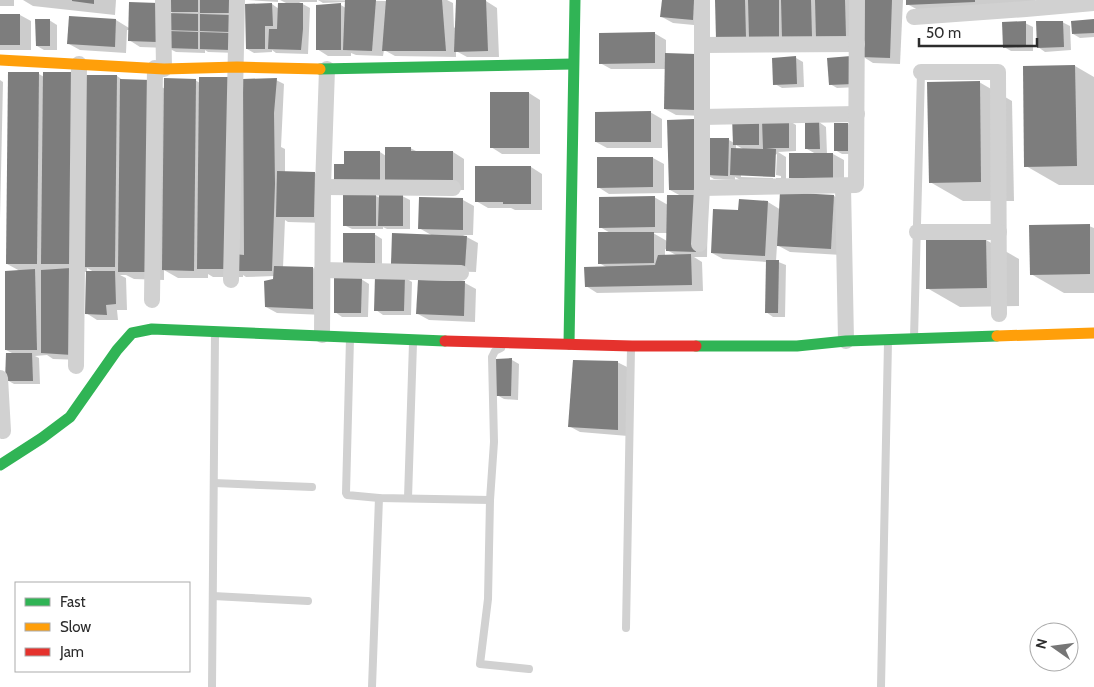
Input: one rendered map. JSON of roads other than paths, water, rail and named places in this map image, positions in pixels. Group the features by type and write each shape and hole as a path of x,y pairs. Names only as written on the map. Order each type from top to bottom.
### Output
{"street":[{"path":"152,300 163,0"},
{"path":"231,280 237,0"},
{"path":"568,347 575,0"},
{"path":"699,244 702,188 702,0"},
{"path":"702,188 856,185 857,0"},
{"path":"914,17 1026,5 1094,3"},
{"path":"703,46 857,44"},
{"path":"0,60 159,69 327,69 573,64"},
{"path":"76,366 79,64"},
{"path":"322,335 323,187 327,69"},
{"path":"921,72 998,72 999,314"},
{"path":"702,117 857,114"},
{"path":"843,186 846,341"},
{"path":"323,187 453,188"},
{"path":"917,232 998,232"},
{"path":"322,270 462,273"},
{"path":"0,465 42,438 70,416 117,350 132,333 152,329 568,347 797,346 846,341 1094,333"},
{"path":"0,378 3,431"}],"lane":[{"path":"914,340 921,72"},
{"path":"212,687 216,332"},
{"path":"350,337 346,493 350,496 379,498 490,500"},
{"path":"408,498 413,340"},
{"path":"881,687 888,340"},
{"path":"626,628 632,346"},
{"path":"529,669 480,664 488,599 490,500 494,442 492,357 495,351 502,348 568,347"},
{"path":"214,483 312,487"},
{"path":"372,687 379,498"},
{"path":"213,596 308,601"}]}
